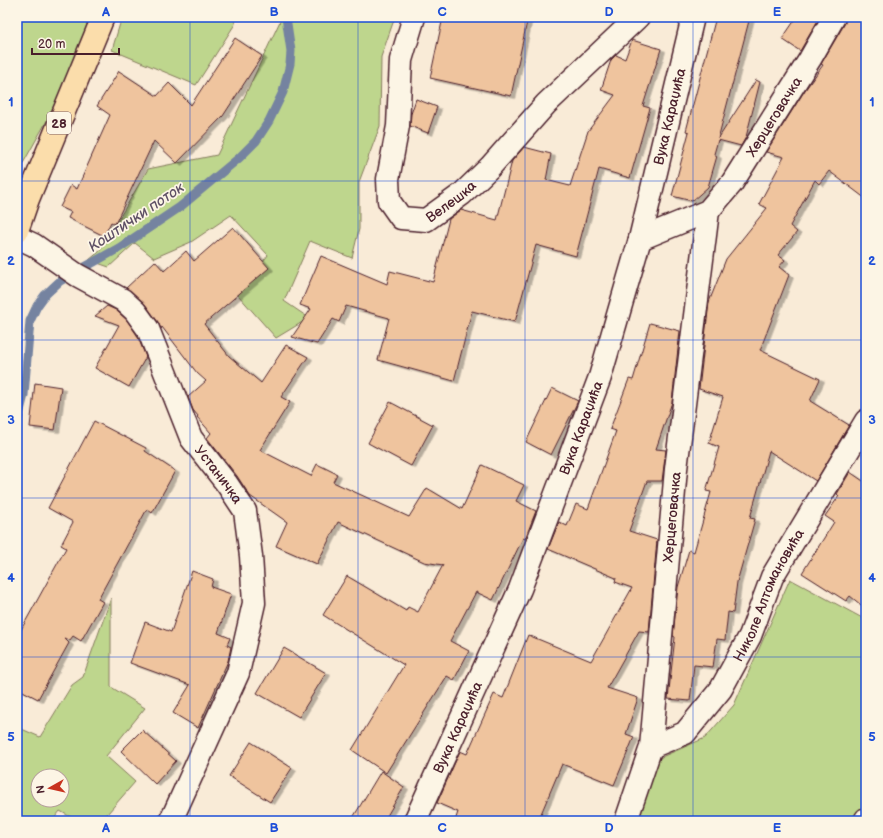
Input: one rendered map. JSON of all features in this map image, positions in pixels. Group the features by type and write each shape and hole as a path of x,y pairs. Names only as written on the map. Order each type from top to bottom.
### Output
{"main road":[{"name":"28","path":"17,230 28,199 103,17"}],"street":[{"name":"Велешка","path":"414,17 401,60 398,126 388,179 389,201 401,218 426,220 462,194 490,168 546,104 638,17"},
{"name":"Вука Караџића","path":"415,821 520,589 600,377 640,239 693,17"},
{"name":"Херцеговачка","path":"640,239 708,211 732,183 810,59 834,17"},
{"name":"Херцеговачка","path":"626,821 651,747 676,469 708,211"},
{"name":"Устаничка","path":"17,236 34,245 68,269 123,300 135,311 148,329 191,438 227,484 245,511 251,556 254,603 238,673 170,821"},
{"name":"Николе Алтомановића","path":"651,747 685,733 721,689 750,636 772,577 866,421"}],"green space":[{"path":"21,17 90,17 59,99 17,174 17,30"},
{"path":"122,17 234,17 235,24 196,85 112,50"},
{"path":"282,17 395,17 381,57 380,126 359,182 359,229 352,258 310,241 284,301 309,318 276,338 238,295 268,255 231,215 191,242 154,258 135,243 109,267 89,260 100,251 148,169 217,155"},
{"path":"790,579 866,620 866,815 862,821 638,821 657,759 705,738 734,705"},
{"path":"111,598 111,687 145,708 106,756 135,782 101,821 78,821 60,811 52,821 17,821 17,727 40,737 72,685 83,677"}],"building":[{"path":"443,17 528,17 511,96 430,78"},
{"path":"716,17 750,17 718,139 756,80 760,82 746,137 741,146 718,140 714,154 717,156 708,187 692,201 672,196 689,132 686,131"},
{"path":"797,17 820,17 800,51 782,39"},
{"path":"846,17 866,17 866,199 829,171 819,184 815,180 790,226 797,232 778,255 785,260 779,267 789,275 760,350 820,379 810,401 849,425 816,481 769,451 750,518 755,519 737,582 733,613 728,612 725,640 717,639 713,667 694,665 690,701 668,699 675,637 673,636 678,587 689,550 694,552 711,492 706,491 719,447 709,443 723,397 699,389 709,302 726,259 767,208 759,204 784,157 766,152 805,90 823,65 821,64 845,23"},
{"path":"235,38 262,56 223,116 177,163 154,141 115,224 111,222 104,236 68,218 71,212 60,207 71,185 77,189 110,115 97,106 119,71 157,96 169,83 191,105"},
{"path":"632,40 661,49 643,106 650,108 630,178 599,169 576,256 536,245 515,322 472,311 454,381 378,360 389,318 346,306 339,322 333,319 317,344 292,337 311,309 300,305 321,256 387,284 390,271 433,282 449,219 461,210 497,220 512,161 524,147 551,154 546,180 570,186 588,131 615,95 601,90 611,60 616,55 625,59"},
{"path":"416,99 437,107 428,133 410,126 411,114"},
{"path":"233,227 269,268 204,324 229,356 261,383 286,345 308,357 281,397 290,402 260,450 311,476 317,464 337,474 333,482 409,517 427,488 462,509 482,465 524,485 516,501 536,511 525,539 523,538 493,600 476,592 450,641 469,651 454,680 447,676 386,773 352,750 404,665 323,615 347,576 406,611 408,607 418,612 443,565 424,562 338,522 317,564 276,546 287,522 250,496 237,476 207,438 211,433 193,410 188,397 206,381 197,373 162,327 161,329 158,322 145,304 126,288 155,261 164,271 186,251 194,261"},
{"path":"107,306 116,310 126,319 137,335 146,357 129,387 95,368 119,325 95,316"},
{"path":"650,323 680,331 672,402 656,449 666,450 662,481 647,481 629,531 657,540 649,632 639,631 607,688 638,698 626,734 634,737 614,785 562,764 538,821 455,821 458,812 437,803 460,751 467,754 494,694 503,698 528,635 591,661 632,588 615,582 616,578 548,549 559,522 567,526 576,504 588,509 616,431 610,429 629,379 633,380"},
{"path":"35,383 61,387 55,430 30,427"},
{"path":"552,388 578,401 551,455 526,442"},
{"path":"390,402 433,425 411,466 368,443"},
{"path":"94,421 146,448 145,451 175,471 152,513 147,509 98,599 103,602 81,641 73,636 70,640 64,638 69,643 38,699 17,688 17,637 66,548 61,545 73,522 48,508"},
{"path":"850,472 866,483 866,609 850,596 846,601 802,573 834,522 825,516 839,496 837,494"},
{"path":"192,571 213,579 211,587 231,594 218,633 230,638 227,645 231,647 228,661 198,728 173,713 190,685 130,663 145,622 171,632"},
{"path":"284,648 326,673 299,717 257,693"},
{"path":"142,730 176,761 155,784 121,751"},
{"path":"251,742 292,768 270,802 229,776"},
{"path":"381,771 404,787 384,821 351,821"}],"waterway":[{"name":"Коштички поток","path":"17,422 24,395 30,321 37,306 45,295 60,281 119,248 180,207 239,158 256,141 269,121 283,92 290,64 291,51 286,17"}]}
